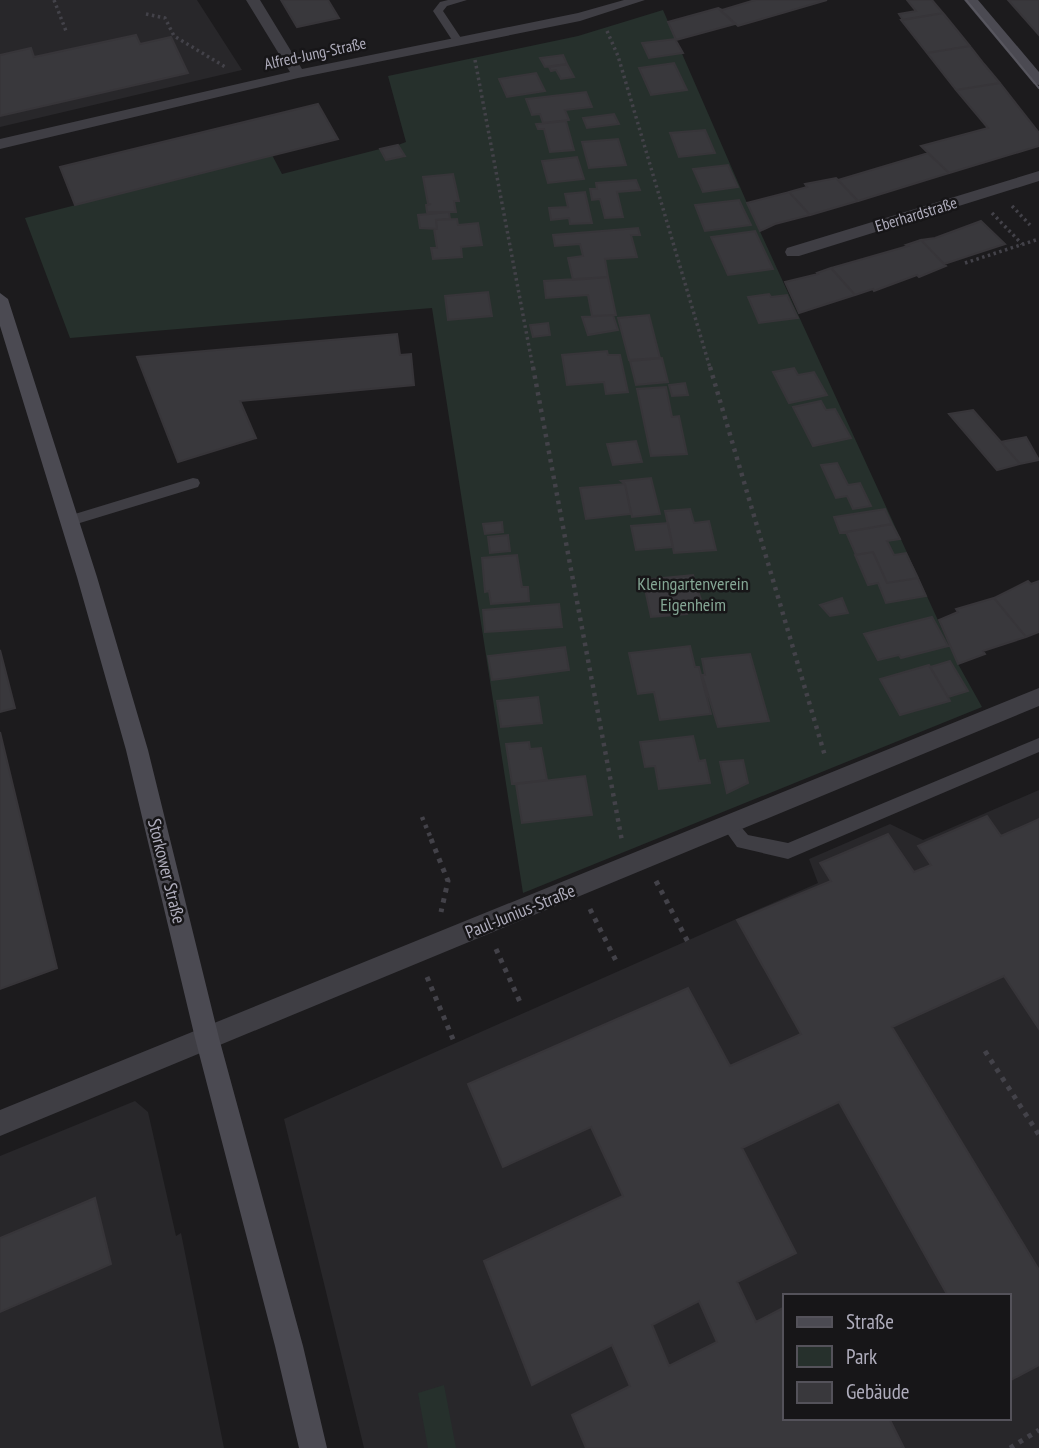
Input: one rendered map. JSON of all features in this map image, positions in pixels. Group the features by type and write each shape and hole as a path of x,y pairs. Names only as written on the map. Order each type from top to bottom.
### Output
{"main road":[{"path":"971,0 1039,81"},
{"name":"Storkower Straße","path":"0,299 70,521 137,750 207,1038 289,1346 313,1448"}],"street":[{"path":"253,0 298,74"},
{"name":"Alfred-Jung-Straße","path":"0,144 298,74 580,17 638,0"},
{"name":"Eberhardstraße","path":"793,253 1039,176"},
{"name":"Paul-Junius-Straße","path":"0,1123 730,826 1039,697"}],"lane":[{"path":"458,41 438,11 444,4 462,0"},
{"path":"70,521 193,483"},
{"path":"730,826 743,842 788,851 1039,745"}],"path":[{"path":"54,0 66,31"},
{"path":"146,14 165,18 174,36 236,74"},
{"path":"607,31 618,56 829,763"},
{"path":"477,65 624,845"},
{"path":"1011,206 1030,225"},
{"path":"991,212 1023,245"},
{"path":"965,263 1039,239"},
{"path":"422,817 448,881 440,916"},
{"path":"645,859 688,942"},
{"path":"579,887 617,961"},
{"path":"486,925 520,1002"},
{"path":"416,953 455,1044"},
{"path":"985,1051 1039,1135"},
{"path":"1010,1448 1039,1430"}],"shaded area":[{"path":"0,0 197,0 242,70 0,127"},
{"path":"1039,790 1039,1448 364,1448 284,1119 818,883 809,859 890,824 923,840"},
{"path":"135,1101 148,1112 176,1236 181,1233 224,1448 0,1448 0,1156"}],"green space":[{"name":"Kleingartenverein Eigenheim","path":"663,10 747,203 958,664 982,707 523,893 432,308 70,338 25,218 272,155 282,174 380,149 387,160 404,157 398,145 406,142 388,76 578,36"},
{"path":"444,1385 456,1448 428,1448 418,1393"}],"building":[{"path":"281,0 328,0 339,18 297,27"},
{"path":"755,0 827,0 738,26 718,8 722,10"},
{"path":"907,0 932,0 943,13 903,20 899,14 916,11"},
{"path":"1008,0 1039,0 1039,35"},
{"path":"718,8 735,24 676,40 668,22"},
{"path":"943,13 970,46 927,53 901,20"},
{"path":"136,35 140,44 171,37 188,73 0,116 0,55 31,48 34,57"},
{"path":"675,39 683,53 649,58 642,43"},
{"path":"970,46 1000,83 956,90 927,53"},
{"path":"563,55 567,64 545,67 540,58"},
{"path":"674,63 687,90 651,95 639,68"},
{"path":"567,64 574,77 561,79 556,70 551,71 549,67"},
{"path":"536,73 545,91 507,97 499,79"},
{"path":"1000,83 1039,133 1039,146 949,173 921,146 988,128 956,90"},
{"path":"586,92 592,107 565,110 569,120 543,123 540,114 532,115 526,99"},
{"path":"318,104 338,139 75,205 60,167"},
{"path":"614,114 619,124 587,128 583,118"},
{"path":"566,121 574,150 550,152 544,129 538,129 536,124"},
{"path":"705,130 715,153 679,157 670,133"},
{"path":"618,139 626,165 589,168 582,142"},
{"path":"398,145 405,156 386,160 380,149"},
{"path":"928,153 949,173 858,201 838,180"},
{"path":"577,157 584,179 548,183 542,161"},
{"path":"728,165 738,187 703,192 693,169"},
{"path":"453,174 459,201 454,201 456,212 427,212 426,205 431,204 428,204 423,177"},
{"path":"836,178 858,201 810,215 789,192 807,187 805,184"},
{"path":"636,180 640,190 617,192 623,217 605,218 600,199 592,200 590,189 597,189 596,183"},
{"path":"585,192 592,223 570,224 569,218 551,220 549,208 568,207 565,194"},
{"path":"789,192 810,215 760,231 747,203"},
{"path":"739,200 751,225 705,231 695,205"},
{"path":"449,212 450,219 436,220 437,229 420,228 418,215"},
{"path":"457,219 458,225 478,223 482,245 461,247 462,257 433,259 431,248 437,248 434,229 437,229 436,220"},
{"path":"981,221 1005,244 944,264 921,240 935,238"},
{"path":"638,228 640,235 631,235 637,257 605,259 608,277 573,280 568,258 583,256 580,244 555,246 553,235"},
{"path":"755,231 773,269 728,275 711,237"},
{"path":"921,240 946,266 919,277 917,275 855,295 831,268 908,246 906,245"},
{"path":"831,268 855,295 799,313 785,282"},
{"path":"608,277 616,315 592,316 588,295 546,298 544,281"},
{"path":"488,292 492,316 448,320 445,296"},
{"path":"769,294 771,297 787,295 798,318 759,323 748,297"},
{"path":"613,315 618,330 588,335 582,317"},
{"path":"649,315 660,358 629,360 618,318"},
{"path":"548,323 550,335 533,337 530,325"},
{"path":"397,334 400,355 411,354 414,385 240,401 256,438 178,462 137,357"},
{"path":"607,351 608,355 620,355 628,392 606,394 604,382 567,385 562,355"},
{"path":"662,358 668,382 636,385 630,361"},
{"path":"794,368 798,375 814,372 827,395 789,403 773,372"},
{"path":"685,383 688,395 672,396 669,385"},
{"path":"666,387 672,417 679,416 687,454 651,456 637,389"},
{"path":"821,401 826,410 835,409 851,438 813,446 793,407"},
{"path":"973,410 1020,464 997,470 949,414"},
{"path":"1026,437 1039,460 1020,464 1001,442"},
{"path":"636,441 642,462 613,465 607,444"},
{"path":"837,463 848,485 860,483 871,506 853,509 847,496 836,498 821,465"},
{"path":"651,478 660,514 632,517 625,484 621,481"},
{"path":"625,484 631,514 586,519 580,488"},
{"path":"690,509 694,523 709,521 716,550 674,553 665,511"},
{"path":"885,509 892,524 840,533 834,517"},
{"path":"502,522 503,532 485,534 483,524"},
{"path":"668,523 673,547 636,550 631,526"},
{"path":"892,524 900,539 887,541 894,555 906,553 918,578 887,583 873,552 856,555 846,532"},
{"path":"508,535 510,551 490,553 488,537"},
{"path":"873,552 887,583 918,578 926,596 886,603 878,583 868,585 855,555"},
{"path":"517,555 522,587 528,587 529,601 491,604 489,591 485,592 482,558"},
{"path":"693,575 704,609 686,610 687,614 651,617 643,580"},
{"path":"1028,581 1031,584 1039,581 1039,632 1026,637 994,598"},
{"path":"842,598 848,613 830,616 820,605"},
{"path":"994,598 1026,637 983,651 985,654 958,664 939,620 958,612 956,609"},
{"path":"559,604 562,627 485,632 483,610"},
{"path":"932,617 948,646 901,658 899,655 878,660 864,634"},
{"path":"690,646 695,667 699,667 711,714 660,720 654,692 638,694 629,653"},
{"path":"565,647 569,670 492,680 488,656"},
{"path":"0,650 15,708 0,712"},
{"path":"750,654 769,721 718,727 702,675 705,675 702,659"},
{"path":"950,661 968,691 948,697 930,667"},
{"path":"929,665 950,701 900,715 880,679"},
{"path":"538,697 542,723 501,727 497,701"},
{"path":"0,732 57,968 0,989"},
{"path":"693,736 699,761 705,760 710,783 659,789 655,766 645,767 640,742"},
{"path":"529,742 530,749 541,748 547,780 512,784 506,744"},
{"path":"743,760 748,783 727,793 720,762"},
{"path":"585,776 592,815 522,823 516,784"},
{"path":"987,816 1001,836 1039,819 1039,1029 1004,976 892,1027 1039,1270 1039,1365 1011,1380 1011,1294 947,1294 839,1102 742,1148 796,1253 737,1282 756,1322 783,1308 783,1420 890,1420 904,1448 586,1448 572,1415 630,1386 612,1345 532,1385 484,1261 623,1196 591,1127 503,1167 468,1084 688,988 730,1066 801,1034 737,920 831,881 820,863 888,834 914,872 931,865 918,846","holes":["699,1301 717,1342 669,1366 652,1325"]},
{"path":"95,1198 111,1264 0,1312 0,1238"}],"tram line":[{"path":"966,0 1039,88"}]}
